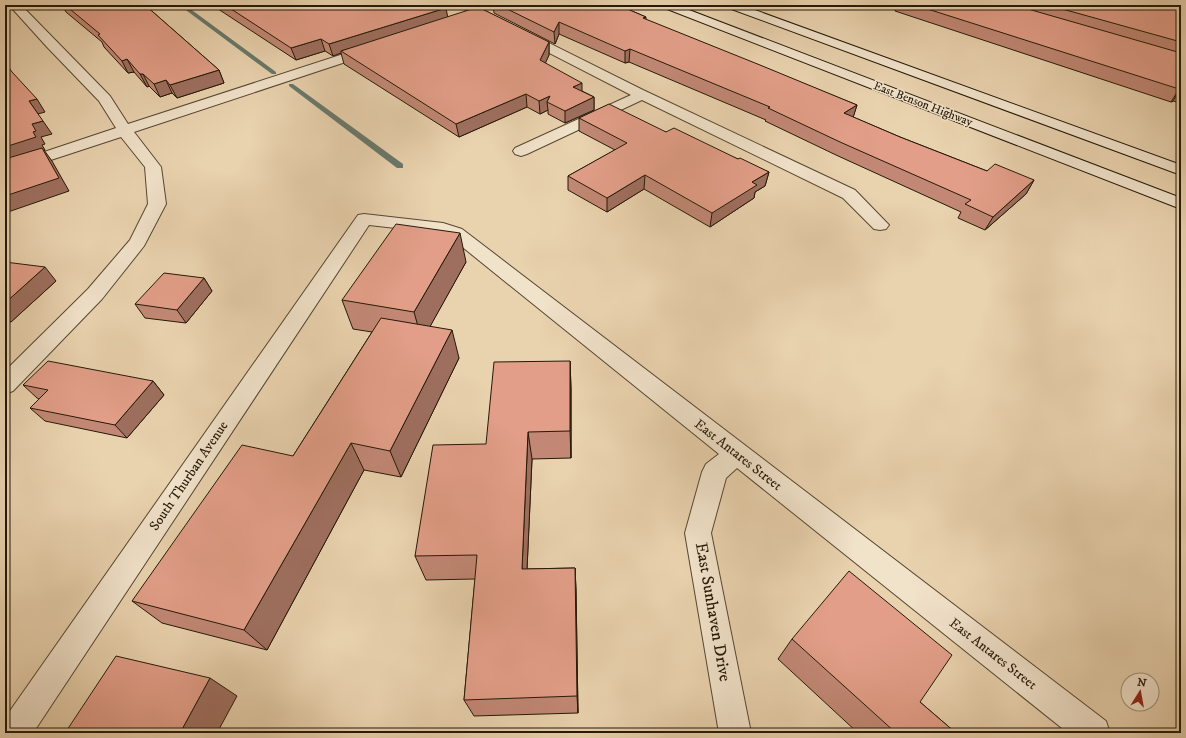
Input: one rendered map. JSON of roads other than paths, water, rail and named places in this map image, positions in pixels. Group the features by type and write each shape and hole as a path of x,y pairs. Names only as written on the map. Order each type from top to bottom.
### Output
{"street":[{"path":"5,385 95,294 138,242 157,204 153,167 125,131 105,99 15,5"},
{"name":"East Benson Highway","path":"666,5 1181,204"},
{"name":"East Benson Highway","path":"730,5 1181,170"},
{"path":"465,12 481,13 643,95 849,194 880,225"},
{"path":"5,170 382,46"},
{"path":"520,151 643,95"},
{"name":"East Antares Street","path":"364,219 443,228 456,233 736,454 1094,733"},
{"name":"South Thurban Avenue","path":"14,733 364,219"},
{"name":"East Sunhaven Drive","path":"735,733 698,533 715,472 736,454"}],"waterway":[{"path":"182,5 274,73"},
{"path":"291,85 400,166"}]}
